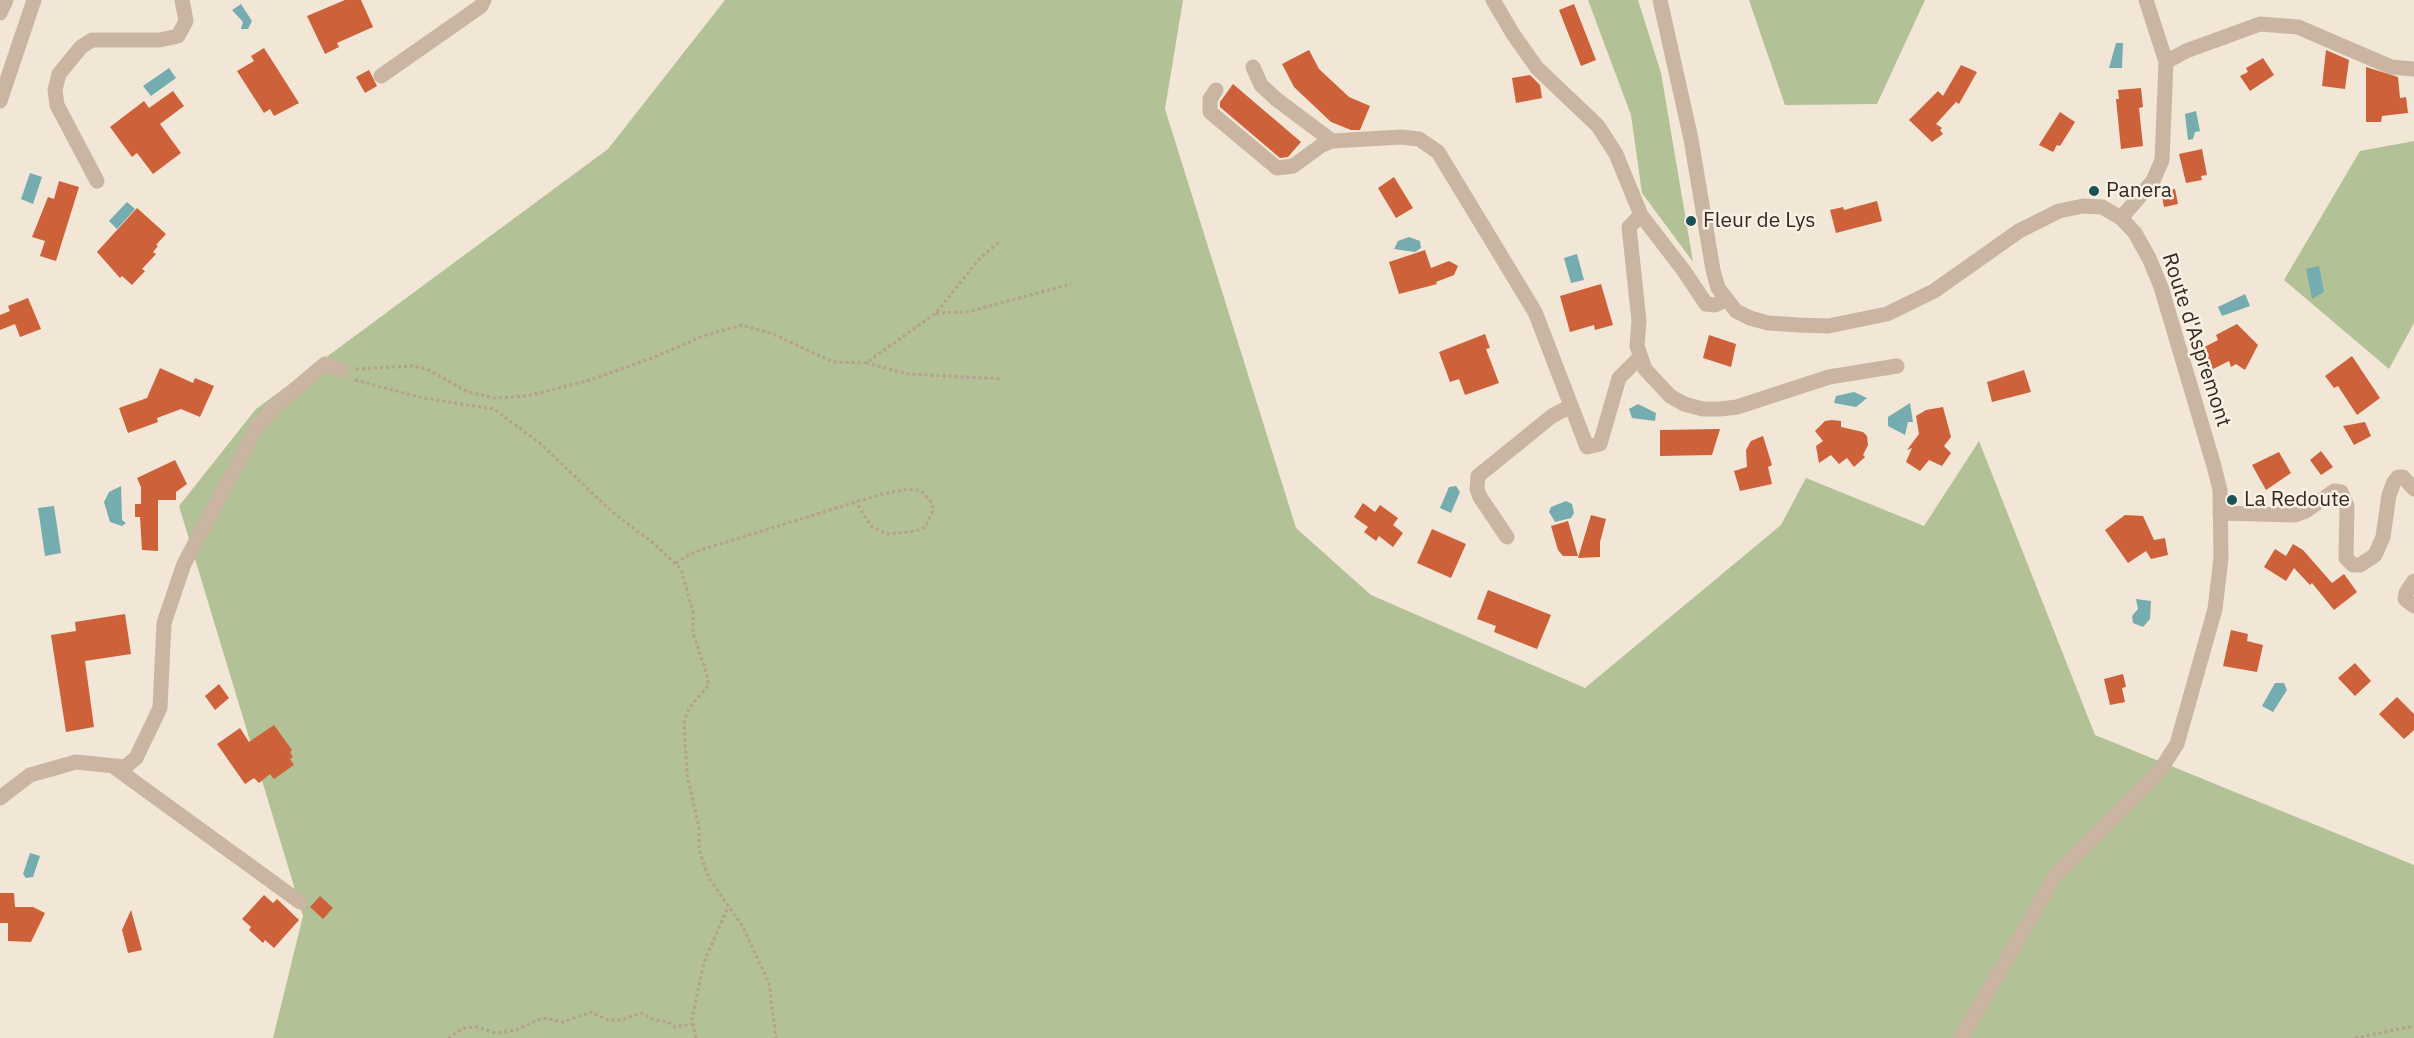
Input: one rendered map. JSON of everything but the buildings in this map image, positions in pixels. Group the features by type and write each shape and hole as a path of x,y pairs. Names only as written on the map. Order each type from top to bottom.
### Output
{"street":[{"path":"0,13 6,0"},
{"path":"0,100 34,0"},
{"path":"96,181 57,105 55,90 59,74 76,51 92,40 160,40 178,36 186,21 182,0"},
{"path":"381,76 481,6 484,0"},
{"path":"1493,0 1537,68 1598,126 1616,154 1641,215 1706,304 1726,300"},
{"name":"Route d'Aspremont","path":"1660,0 1689,127 1713,270 1718,288 1736,311 1768,323 1828,326 1887,314 1934,291 2019,231 2059,211 2083,206 2102,207 2121,218 2135,233 2161,287 2214,466 2220,490 2221,558 2215,609 2177,744 2152,780 2055,876 1961,1038"},
{"path":"2121,218 2153,181 2162,160 2166,62 2146,0"},
{"path":"2166,62 2186,51 2260,24 2298,27 2391,67 2414,69"},
{"path":"1253,67 1261,85 1332,141"},
{"path":"1216,90 1210,99 1210,112 1277,168 1293,166 1322,145 1332,141 1401,137 1419,139 1438,152 1535,312 1587,447 1596,447 1603,436 1609,404 1619,378 1640,357"},
{"path":"1641,215 1629,227 1640,357 1645,369 1670,396 1684,404 1703,409 1737,407 1829,377 1897,366"},
{"path":"0,798 30,775 76,762 125,767 136,758 160,708 164,623 184,564 258,425 275,406 325,364 344,375"},
{"path":"1507,537 1480,497 1477,489 1478,476 1552,416 1571,406"},
{"path":"2220,513 2295,515 2306,511 2334,491 2341,492 2347,506 2346,558 2353,565 2360,565 2375,555 2383,537 2391,486 2398,477 2403,477 2414,489"},
{"path":"2414,581 2405,599 2414,606"},
{"path":"114,767 300,902"}],"path":[{"path":"867,363 936,313 980,258 998,243"},
{"path":"936,313 967,312 1071,284"},
{"path":"344,375 412,366 427,369 468,392 495,398 527,396 590,380 652,358 704,336 742,325 773,334 833,362 867,363 909,374 1003,379"},
{"path":"344,375 423,398 494,409 523,429 611,511 676,563 690,600 693,633 708,678 708,686 689,708 684,723 691,802 699,828 699,850 705,870 743,927 769,983 776,1038"},
{"path":"676,563 701,550 856,502 909,489 921,491 932,503 933,511 925,526 916,531 887,534 871,526 856,502"},
{"path":"696,1038 692,1024 704,962 728,907"},
{"path":"448,1038 464,1028 477,1026 496,1033 516,1030 543,1018 563,1022 591,1012 608,1020 621,1020 640,1013 654,1020 668,1022 675,1027 692,1024"},
{"path":"2355,1038 2414,1026"}],"green space":[{"path":"725,0 1183,0 1165,109 1296,528 1371,595 1585,688 1781,525 1806,478 1924,526 1979,441 2095,735 2414,865 2414,1038 273,1038 303,916 179,506 256,409 608,149"},
{"path":"1588,0 1638,0 1661,73 1693,262 1642,193 1631,115"},
{"path":"1749,0 1925,0 1877,104 1785,105"},
{"path":"2414,141 2414,323 2389,369 2284,280 2360,151"}],"water":[{"path":"241,4 252,21 248,29 241,29 243,22 232,10"},
{"path":"2116,43 2123,43 2122,68 2109,68"},
{"path":"169,68 176,78 151,96 143,86"},
{"path":"2196,111 2200,131 2195,132 2193,139 2188,140 2185,114"},
{"path":"30,173 42,177 33,204 21,199"},
{"path":"127,202 135,209 117,229 109,221"},
{"path":"1409,237 1420,241 1421,248 1415,252 1394,249 1398,241"},
{"path":"1577,254 1584,280 1571,283 1564,258"},
{"path":"2319,266 2324,292 2312,299 2306,269"},
{"path":"2245,294 2250,306 2222,316 2218,307"},
{"path":"1854,392 1867,398 1856,407 1834,403 1836,396"},
{"path":"1910,403 1913,422 1908,422 1905,435 1888,426 1888,417"},
{"path":"1638,404 1656,413 1655,421 1632,418 1629,409"},
{"path":"121,486 122,520 126,523 122,526 110,522 104,502 109,492"},
{"path":"1456,486 1460,492 1451,513 1440,508 1449,487"},
{"path":"1566,501 1572,504 1574,513 1571,518 1555,522 1549,512 1551,507"},
{"path":"54,506 61,553 45,556 38,508"},
{"path":"2136,599 2151,601 2150,619 2143,627 2133,623 2132,616 2138,609"},
{"path":"2275,683 2284,683 2287,690 2273,712 2262,706"},
{"path":"30,853 40,856 33,877 26,878 23,874"}],"place":[{"name":"Panera","path":"2094,191"},
{"name":"Fleur de Lys","path":"1691,221"},
{"name":"La Redoute","path":"2232,500"}]}
